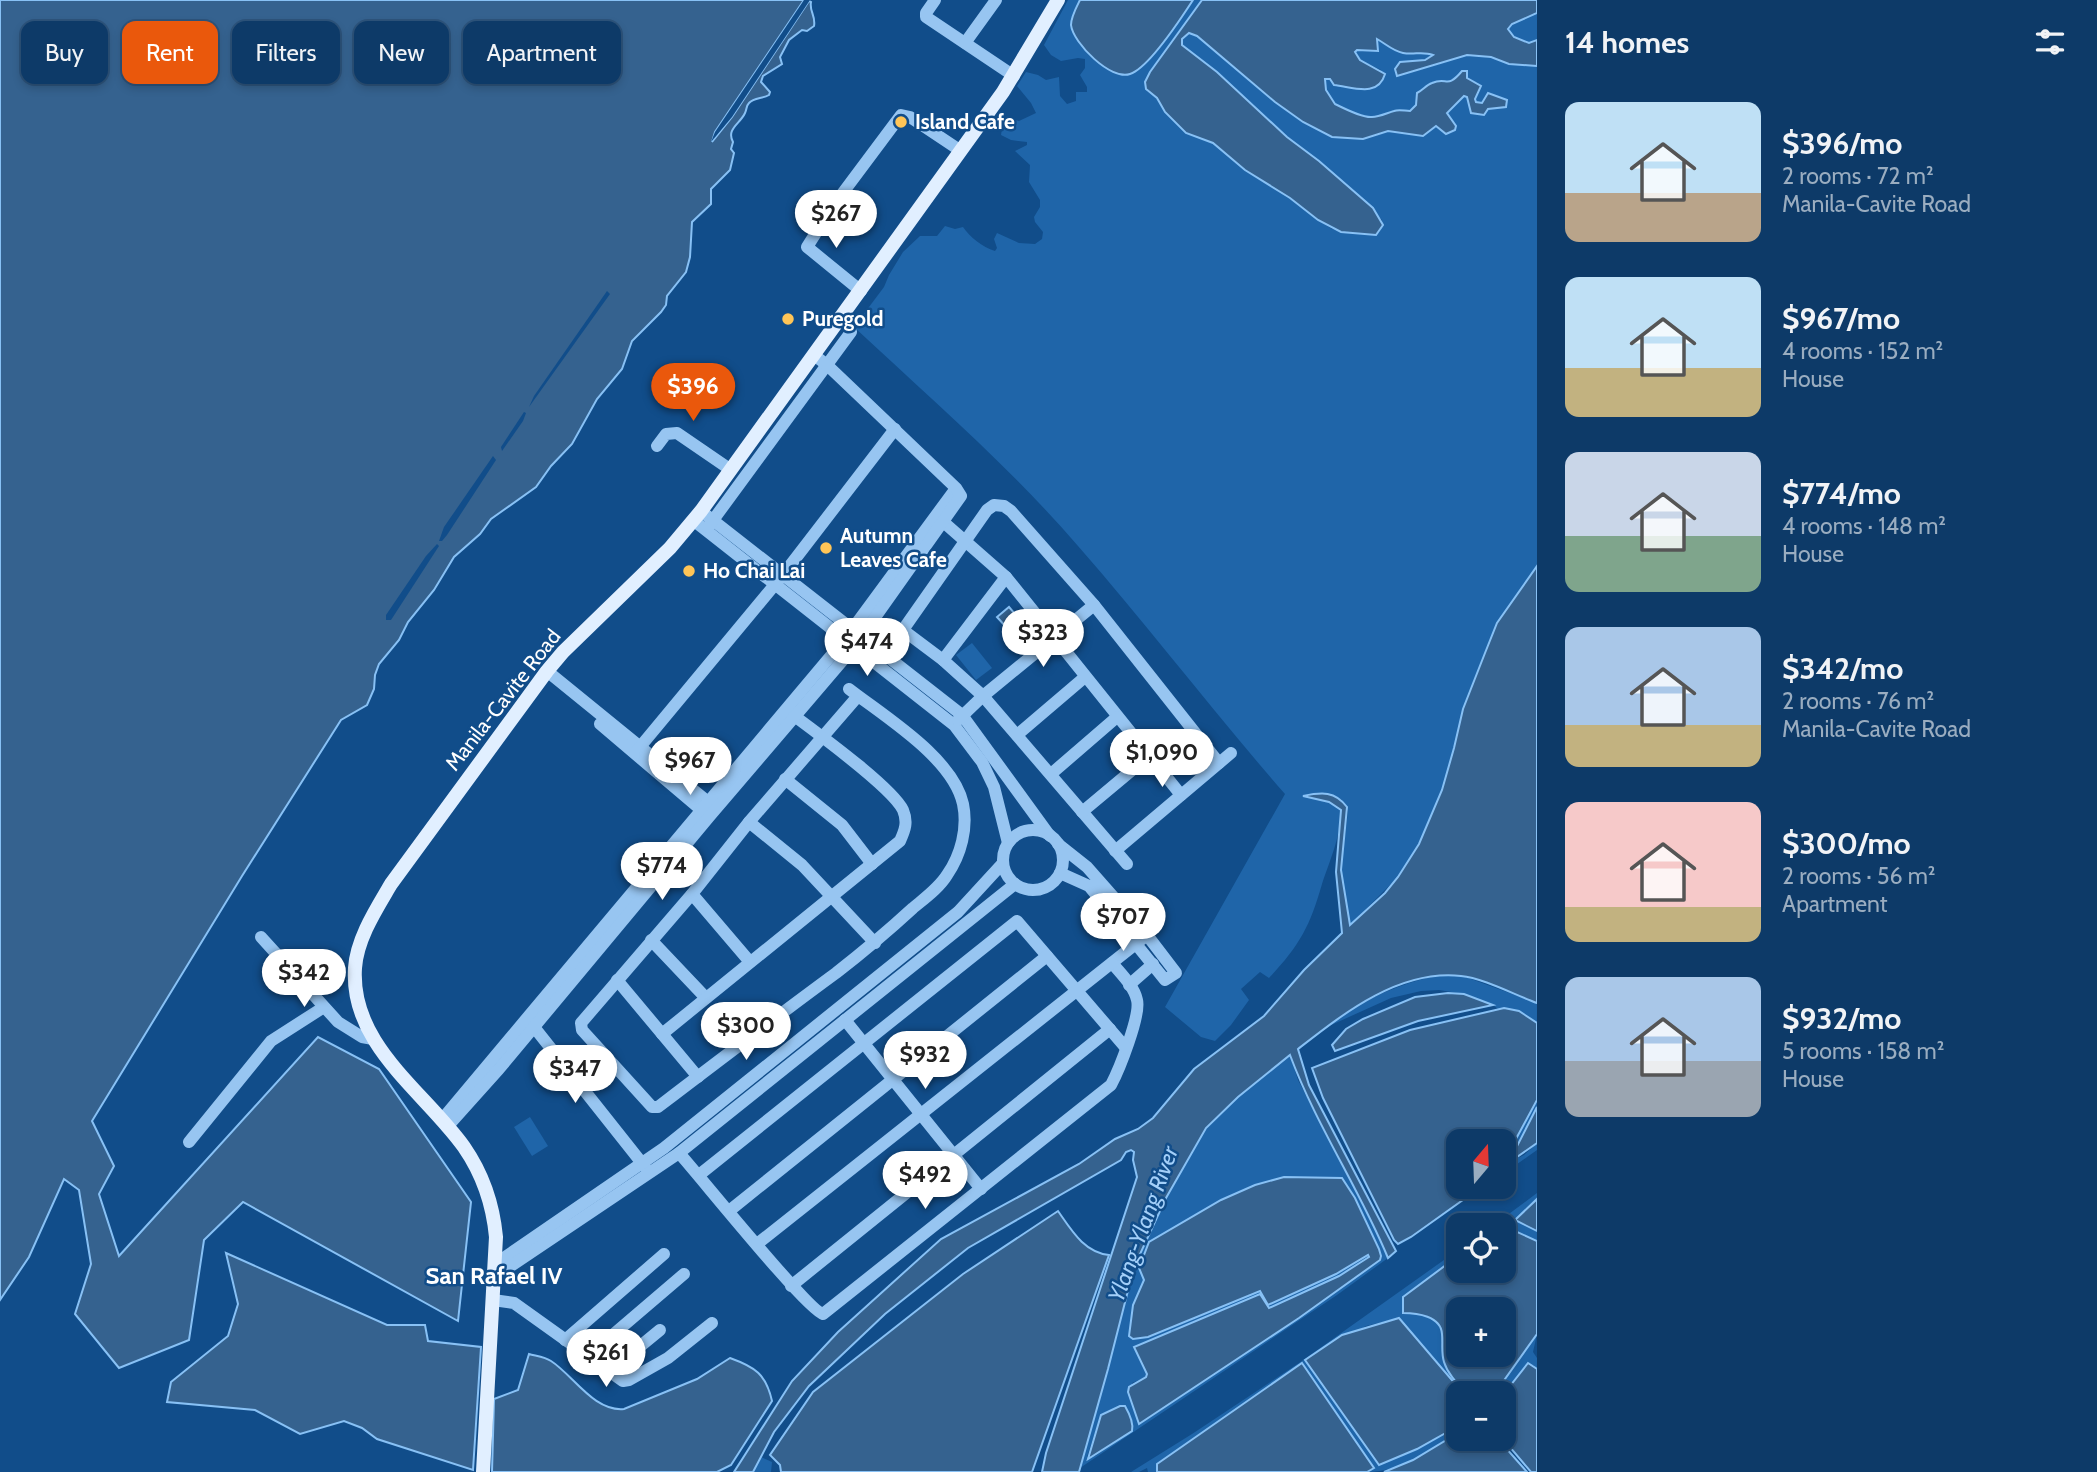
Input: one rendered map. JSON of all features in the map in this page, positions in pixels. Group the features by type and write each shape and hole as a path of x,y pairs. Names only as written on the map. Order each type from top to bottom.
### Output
{"main road":[{"name":"Manila-Cavite Road","path":"483,1472 495,1225 486,1192 473,1161 392,1066 373,1039 359,999 355,966 373,915 391,884 563,652 670,548 703,520 731,470 1014,76 1058,0"}],"street":[{"path":"935,0 926,17 1014,76"},
{"path":"965,43 996,0"},
{"path":"861,291 807,247 833,206 901,115 910,117 961,151"},
{"path":"851,332 703,520 958,720 1062,853 1060,873 1048,886 1040,889 1022,888 1015,884 1005,871 1003,863 1008,843 994,787 958,720"},
{"path":"444,1124 853,638 941,519 956,488 814,355"},
{"path":"638,750 778,580 895,429"},
{"path":"657,446 666,435 677,433 731,470"},
{"path":"893,644 991,507 1004,506 1094,605 1219,762"},
{"path":"941,519 1006,577 1181,795"},
{"path":"943,660 1006,577"},
{"path":"958,720 983,696 1094,605"},
{"path":"904,630 983,696 1126,864"},
{"path":"545,674 708,809"},
{"path":"1017,736 1085,677"},
{"path":"853,692 931,753 945,768 963,803 964,821 962,841 947,875 875,943 658,1107 652,1107 582,1030 582,1019 692,894 821,737 853,692"},
{"path":"662,1034 900,841 906,826 902,807 886,790 790,713"},
{"path":"1051,774 1117,717"},
{"path":"1115,851 1231,752"},
{"path":"1082,812 1149,756"},
{"path":"785,779 842,825 872,864"},
{"path":"749,822 802,865 875,943"},
{"path":"1008,843 1023,832 1032,830 1054,840 1087,867 1142,939 1153,964 1165,980 1176,973 1142,939 1089,886 1060,873"},
{"path":"494,1271 646,1168 679,1153 845,1020 958,912 1003,863"},
{"path":"646,1168 675,1140 897,969 1015,884"},
{"path":"692,894 750,962"},
{"path":"699,1175 1017,921 1126,1048"},
{"path":"261,937 338,1022 362,1037 373,1039"},
{"path":"757,1244 1142,939"},
{"path":"652,940 706,998"},
{"path":"729,1211 1047,956"},
{"path":"679,1153 791,1286 816,1312 823,1314 1111,1085 1138,1007 1137,997 1112,963"},
{"path":"1129,985 1153,964"},
{"path":"617,980 698,1077"},
{"path":"189,1142 271,1041 324,1007"},
{"path":"845,1020 981,1189"},
{"path":"530,1023 646,1168"},
{"path":"791,1286 1110,1029"},
{"path":"565,1340 664,1254"},
{"path":"588,1356 684,1274"},
{"path":"493,1300 514,1303 621,1380 629,1380 668,1358 712,1323"},
{"path":"610,1371 660,1329"}],"shaded area":[{"path":"1068,0 1080,0 1076,19 1089,53 1098,62 1119,74 1143,66 1193,0 1202,0 1167,47 1147,91 1157,98 1165,112 1186,133 1213,143 1245,170 1332,229 1379,233 1382,220 1319,161 1286,137 1217,72 1182,45 1182,39 1189,33 1197,36 1275,102 1303,122 1332,137 1363,139 1388,131 1423,136 1436,125 1443,131 1450,121 1447,111 1464,96 1467,97 1472,113 1484,115 1488,109 1506,106 1507,100 1485,96 1482,103 1476,102 1478,83 1466,78 1466,71 1462,71 1451,81 1430,85 1417,93 1416,105 1411,111 1396,110 1368,117 1335,104 1326,90 1325,79 1330,79 1335,85 1355,89 1381,70 1360,60 1355,51 1378,49 1377,39 1416,53 1433,55 1405,74 1466,55 1537,66 1537,566 1497,623 1463,709 1442,790 1419,844 1398,877 1350,925 1341,870 1348,811 1341,799 1317,800 1329,802 1341,810 1334,848 1308,923 1289,955 1269,978 1260,972 1241,989 1249,1000 1231,1025 1215,1041 1201,1037 1165,1007 1285,794 1052,517 969,433 854,327 884,287 903,252 920,236 937,236 945,226 955,229 963,227 977,241 995,251 997,248 994,239 997,233 1019,243 1035,244 1042,239 1043,232 1034,217 1040,207 1040,200 1029,182 1030,165 1015,151 1027,145 1027,142 1011,140 1001,135 1004,117 1019,121 1036,113 1017,86 1026,72 1046,80 1059,77 1060,96 1067,104 1076,101 1076,92 1087,92 1080,75 1085,68 1085,59 1061,61 1051,55 1044,45"},
{"path":"1537,13 1537,40 1529,43 1510,35 1508,29 1512,24"},
{"path":"972,643 992,668 976,680 956,655"},
{"path":"1435,976 1463,976 1537,1003 1537,1023 1519,1011 1498,1009 1464,994 1439,990 1391,998 1329,1026 1379,995"},
{"path":"1290,1055 1298,1080 1370,1217 1388,1258 1080,1468 1134,1267 1166,1198 1206,1128 1238,1097","holes":["1355,1198 1381,1256 1356,1278 1299,1318 1140,1424 1132,1383 1147,1374 1134,1347 1259,1294 1269,1308 1339,1276 1369,1256 1268,1305 1261,1291 1148,1337 1134,1339 1129,1336 1133,1305 1144,1280 1178,1225 1221,1200","1101,1414 1132,1431 1095,1456 1087,1457"]},
{"path":"1537,1100 1537,1107 1516,1148 1516,1139"},
{"path":"530,1117 548,1146 532,1156 514,1127"},
{"path":"1537,1143 1537,1150 1516,1165 1516,1159"},
{"path":"1537,1193 1537,1199 1516,1219 1516,1213 1510,1213"},
{"path":"1516,1220 1537,1231 1537,1241 1516,1231"},
{"path":"1446,1259 1446,1265 1403,1297 1403,1313 1433,1319 1441,1328 1446,1367 1457,1381 1453,1381 1399,1318 1366,1326 1305,1360 1379,1465 1446,1433 1446,1440 1403,1464 1367,1472 1374,1468 1302,1363 1158,1464 1157,1472 1148,1472 1147,1468 1131,1472 1192,1434 1299,1363"},
{"path":"1537,1334 1533,1352 1537,1358 1537,1369 1533,1365 1516,1382 1504,1381"},
{"path":"761,1457 772,1462 771,1472 753,1472"}],"water":[{"path":"0,0 804,0 715,132 712,142 732,117 809,1 811,2 814,26 807,31 802,30 789,40 780,57 782,64 763,76 761,82 770,92 769,95 749,103 743,117 732,130 731,149 734,153 730,170 711,189 711,204 692,222 690,257 686,272 667,296 666,305 632,341 622,369 597,399 572,444 536,487 491,519 480,534 454,557 434,590 408,622 399,640 379,664 374,689 367,705 341,720 92,1121 114,1166 99,1194 119,1256 318,1037 379,1069 471,1202 458,1321 243,1202 204,1240 189,1340 119,1368 75,1314 91,1264 79,1190 64,1179 29,1257 0,1300"},
{"path":"1080,0 1193,0 1146,62 1138,70 1122,75 1094,59 1073,33 1072,19"},
{"path":"1202,0 1537,0 1537,13 1512,24 1508,29 1514,37 1529,43 1537,40 1537,66 1509,64 1491,57 1467,55 1397,76 1395,69 1400,62 1425,60 1433,55 1399,52 1377,39 1378,51 1355,52 1360,60 1385,74 1382,81 1371,89 1364,89 1334,85 1330,79 1325,79 1326,90 1335,104 1368,117 1396,110 1410,111 1416,105 1417,93 1428,85 1437,81 1453,80 1462,71 1467,71 1467,78 1481,86 1476,102 1482,103 1488,93 1507,100 1506,107 1488,109 1484,115 1471,113 1467,97 1464,96 1447,113 1456,126 1455,130 1446,134 1436,126 1423,136 1388,131 1363,139 1332,137 1303,122 1275,102 1197,36 1189,33 1182,39 1182,45 1217,72 1287,137 1373,208 1383,225 1376,235 1341,232 1318,220 1290,198 1245,170 1213,143 1186,133 1146,89 1145,82 1150,72"},
{"name":"Ylang-Ylang River","path":"1537,566 1537,1003 1470,977 1438,976 1416,980 1373,997 1298,1049 1309,1085 1396,1251 1388,1258 1312,1106 1290,1055 1238,1097 1206,1128 1166,1198 1134,1267 1079,1472 1042,1472 1137,1177 1134,1152 1131,1150 1126,1152 1121,1160 968,1248 885,1314 809,1386 774,1432 753,1472 734,1472 792,1381 838,1332 941,1239 1079,1164 1115,1139 1138,1129 1153,1118 1194,1069 1264,1016 1304,970 1342,933 1336,872 1341,810 1329,802 1303,796 1333,795 1347,807 1341,870 1350,925 1385,893 1419,844 1442,790 1463,709 1497,623"},
{"path":"1009,607 1028,629 1017,639 997,617"},
{"path":"1464,994 1493,1005 1418,1021 1335,1051 1332,1045 1346,1029 1363,1019 1415,997"},
{"path":"1504,1008 1519,1011 1537,1023 1537,1100 1516,1139 1516,1129 1446,1129 1446,1199 1464,1199 1398,1244 1323,1098 1312,1068 1410,1030"},
{"path":"1537,1107 1537,1143 1516,1158 1516,1148"},
{"path":"1284,1177 1342,1178 1355,1198 1379,1249 1380,1260 1299,1318 1139,1424 1128,1392 1129,1387 1147,1374 1134,1347 1260,1294 1269,1308 1339,1276 1369,1257 1368,1255 1336,1274 1268,1305 1260,1291 1148,1337 1133,1339 1129,1336 1133,1305 1144,1280 1139,1268 1149,1242 1221,1200 1255,1185"},
{"path":"1537,1199 1537,1231 1516,1219"},
{"path":"1058,1211 1086,1245 1092,1250 1109,1255 1032,1472 781,1472 780,1465 770,1455 813,1392 963,1274"},
{"path":"1516,1231 1537,1241 1537,1334 1516,1364 1516,1297 1446,1297 1446,1367 1441,1328 1433,1319 1403,1313 1403,1297 1446,1265 1446,1283 1516,1283"},
{"path":"226,1253 387,1325 425,1325 428,1341 481,1347 473,1470 377,1439 362,1428 344,1421 300,1434 255,1410 167,1402 171,1382 228,1336 238,1304"},
{"path":"1399,1318 1453,1381 1446,1381 1446,1433 1379,1465 1305,1360 1342,1335"},
{"path":"529,1354 551,1361 594,1399 613,1408 624,1409 697,1379 730,1358 746,1365 763,1378 772,1401 731,1465 717,1472 492,1472 494,1399 518,1390"},
{"path":"1302,1363 1374,1468 1367,1472 1157,1472 1157,1464"},
{"path":"1528,1363 1537,1369 1537,1472 1531,1472 1513,1451 1516,1451 1514,1381"},
{"path":"1446,1367 1514,1367 1504,1381 1454,1379"},
{"path":"1125,1406 1128,1412 1132,1431 1088,1459 1101,1415"},
{"path":"1446,1440 1446,1451 1509,1451 1527,1472 1384,1472 1413,1460"}],"pier":[{"path":"804,0 810,0 732,117 711,142 715,132"},
{"path":"607,291 610,294 529,407 534,396"},
{"path":"524,412 523,421 502,451 501,447"},
{"path":"493,456 496,460 447,535 439,541 444,527"},
{"path":"437,544 439,546 391,620 386,620 386,615"}],"place":[{"name":"Island Cafe","path":"901,122"},
{"name":"Puregold","path":"788,319"},
{"name":"Autumn Leaves Cafe","path":"826,548"},
{"name":"Ho Chai Lai","path":"689,571"}],"district":[{"name":"San Rafael IV","path":"494,1276"}]}
